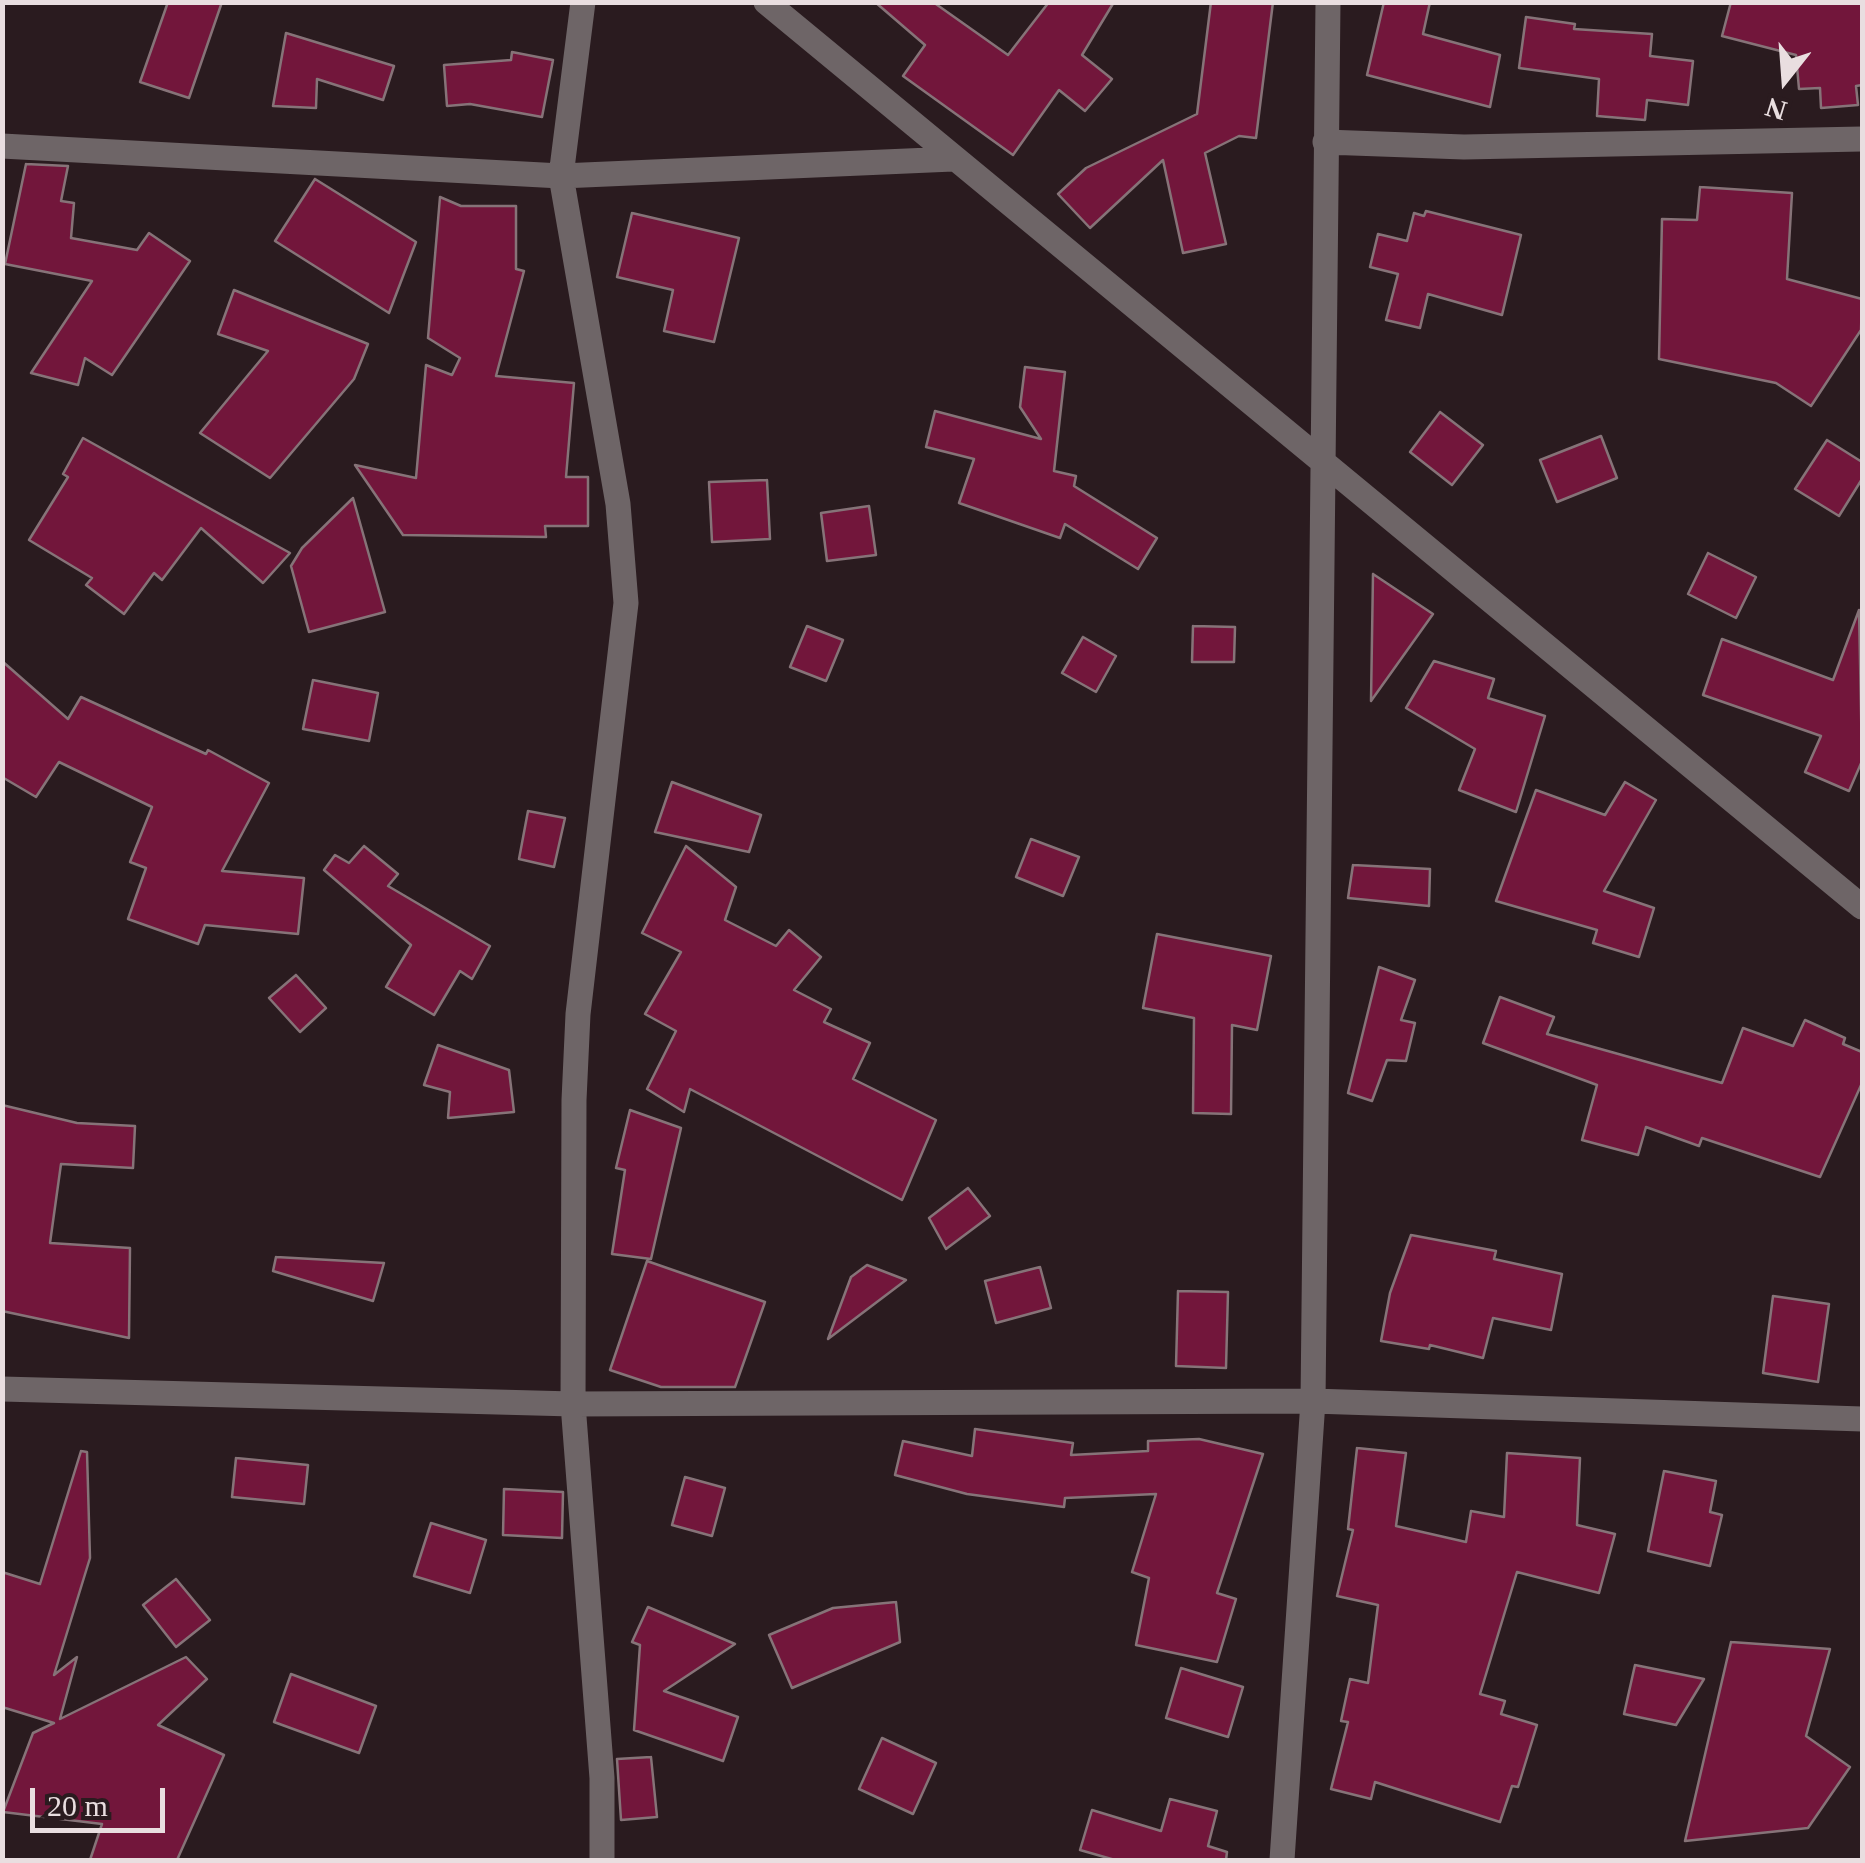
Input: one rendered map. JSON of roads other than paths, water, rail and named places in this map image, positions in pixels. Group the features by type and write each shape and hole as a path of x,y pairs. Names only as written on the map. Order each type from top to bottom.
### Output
{"street":[{"path":"584,2 561,176 618,504 626,603 578,1014 573,1404 602,1778 602,1860"},
{"path":"766,2 1862,907"},
{"path":"1282,1860 1313,1401 1328,2"},
{"path":"1325,142 1464,147 1862,139"},
{"path":"2,146 561,176 953,159"},
{"path":"2,1389 573,1404 1313,1401 1862,1419"}]}
